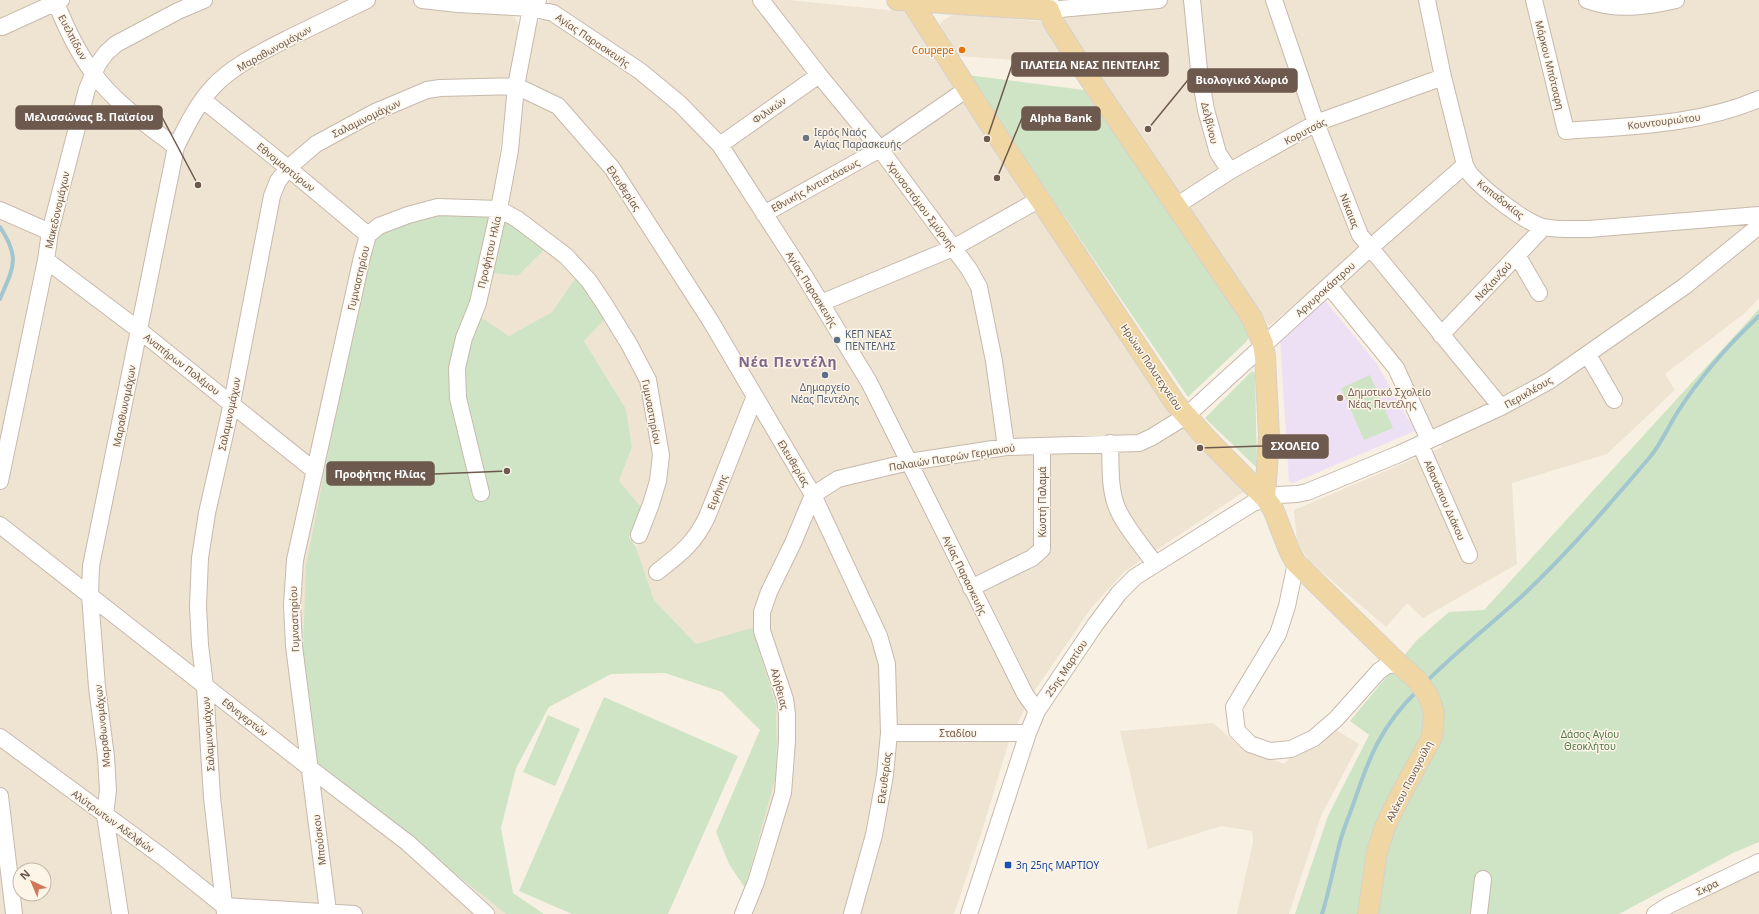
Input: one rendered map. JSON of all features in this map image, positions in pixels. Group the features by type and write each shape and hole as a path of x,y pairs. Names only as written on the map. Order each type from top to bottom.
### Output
{"main road":[{"path":"904,0 953,4 1049,5 1054,23 1085,72 1252,318 1263,344 1269,436 1265,498 1278,519 1289,550 1296,563 1398,663"},
{"name":"Ηρώων Πολυτεχνείου","path":"904,0 933,33 967,89 1171,396 1186,416 1265,498"},
{"path":"933,33 935,26 953,4"},
{"name":"Αλέκου Παναγούλη","path":"1368,914 1376,859 1385,827 1432,736 1434,712 1428,696 1416,679 1398,663"}],"street":[{"name":"Μακεδονομάχων","path":"0,481 46,260 50,232 88,89 98,64 106,53 116,44 178,11 204,0"},
{"name":"Μαραθωνομάχων","path":"120,914 105,816 108,790 106,757 97,687 90,596 91,566 165,194 176,147 188,122 212,87 248,60 367,0"},
{"path":"422,0 532,3"},
{"name":"Χρυσοστόμου Σμύρνης","path":"761,0 819,75 880,149 969,269 979,287 994,361 1006,447"},
{"path":"1049,5 1159,0"},
{"name":"Δελβίνου","path":"1192,0 1199,70 1206,110 1218,153 1230,172"},
{"name":"Νίκαιας","path":"1274,0 1316,123 1360,235 1501,407"},
{"name":"Καπαδοκίας","path":"1427,0 1443,77 1465,164 1470,175 1493,195 1530,221 1544,227 1565,230 1759,215"},
{"name":"Μάρκου Μπότσαρη","path":"1534,0 1566,131"},
{"path":"1587,0 1596,3 1646,5 1676,0"},
{"name":"Ευελπίδων","path":"57,1 77,48 94,74 130,111 176,147"},
{"path":"2,27 57,1"},
{"name":"Προφήτου Ηλία","path":"481,493 458,398 457,368 464,338 478,303 499,209 510,150 516,86 532,3"},
{"name":"Αγίας Παρασκευής","path":"532,3 553,13 640,71 680,104 720,146 821,303 869,382 1025,694 1037,711"},
{"name":"Φιλικών","path":"720,146 819,75"},
{"name":"Κορυτσάς","path":"1176,206 1230,172 1316,123 1443,77"},
{"name":"Σαλαμινομάχων","path":"224,910 212,797 205,686 200,645 198,606 200,558 207,513 232,403 272,196 278,181 288,168 316,144 375,112 426,90 480,86 516,86"},
{"name":"Ελευθερίας","path":"516,86 558,106 612,168 710,320 813,495 879,636 887,664 889,734 879,814 852,914"},
{"name":"Εθνικής Αντιστάσεως","path":"764,214 880,149 967,89"},
{"name":"Κουντουριώτου","path":"1566,131 1651,124 1693,118 1727,111 1759,99"},
{"name":"Εθνομαρτύρων","path":"203,100 368,235"},
{"name":"Αργυροκάστρου","path":"1186,416 1263,344 1465,164"},
{"path":"821,303 953,248 1040,199"},
{"name":"Γυμναστηρίου","path":"311,769 294,646 292,605 296,560 368,235 379,226 408,215 438,207 499,209 517,219 566,256 589,281 625,338 648,380 661,456 652,504 639,535"},
{"path":"0,210 50,232"},
{"name":"Περικλέους","path":"1265,498 1307,492 1425,442 1501,407 1549,381 1685,286 1759,226"},
{"name":"Ναζιανζού","path":"1442,335 1544,227"},
{"path":"1517,255 1539,293"},
{"name":"Αναπήρων Πολέμου","path":"46,260 139,330 315,471"},
{"name":"Αθανάσιου Διάκου","path":"1329,286 1396,368 1469,556"},
{"path":"1588,355 1614,400"},
{"name":"Ειρήνης","path":"657,572 684,550 699,534 755,396"},
{"name":"Παλαιών Πατρών Γερμανού","path":"813,495 838,479 909,462 1006,447 1139,443 1152,437 1186,416"},
{"path":"1110,443 1115,504 1155,564"},
{"name":"Κωστή Παλαμά","path":"971,588 1032,558 1042,550 1042,446"},
{"name":"Αλήθειας","path":"743,914 756,882 783,793 787,741 787,714 785,699 762,631 762,612 769,592 793,543 813,495"},
{"name":"25ης Μαρτίου","path":"969,914 1028,733 1037,711 1095,625 1119,593 1135,577 1253,503 1265,498"},
{"name":"Εθνεγερτών","path":"0,525 311,769 408,843 486,914"},
{"path":"1296,563 1287,606 1278,634 1234,707 1234,718 1237,731 1245,740 1250,744 1270,752 1291,749 1314,738 1336,719 1379,671 1386,666 1398,663"},
{"name":"Σταδίου","path":"889,734 1028,733"},
{"name":"Αλύτρωτων Αδελφών","path":"0,737 105,816 164,858 224,910"},
{"name":"Μπούσκου","path":"311,769 328,911"},
{"path":"0,796 14,914"},
{"name":"Σκρα","path":"1655,914 1672,910 1759,862"},
{"path":"1478,914 1482,879"},
{"path":"224,910 328,911 354,914"}],"shaded area":[{"path":"0,0 511,0 509,11 519,24 493,195 414,841 506,914 0,914"},
{"path":"549,0 789,0 907,12 1245,491 1124,572 1092,607 1033,693 1010,738 982,831 954,914 734,914 745,888 776,776 776,705 752,629 696,644 654,600 636,547 651,512 641,507 619,481 632,447 626,409 584,341 607,317 577,276 552,312 509,336 478,315 489,273 518,276 554,240 504,201 534,25 545,16"},
{"path":"1058,0 1759,0 1759,298 1745,313 1665,374 1675,390 1607,454 1512,483 1517,564 1423,618 1407,603 1386,627 1309,561 1297,541 1294,510 1442,447 1404,366 1330,274 1269,326 1075,39 1064,22"},
{"path":"956,13 1045,22 1062,52 1057,63 957,56 939,27 942,21"},
{"name":"Δημοτικό Σχολείο Νέας Πεντέλης","path":"1324,299 1377,364 1415,431 1293,483 1289,482 1280,339"},
{"path":"1323,722 1359,744 1321,816 1289,914 1237,914 1253,842 1252,831 1221,826 1148,849 1120,731 1213,723 1240,747 1284,764"},
{"path":"1759,870 1759,914 1673,914"}],"green space":[{"path":"968,75 1084,90 1252,331 1246,342 1188,397"},
{"path":"491,211 546,248 518,276 490,273 478,315 509,336 552,312 577,276 607,317 584,341 626,409 632,447 619,481 641,507 629,537 636,547 654,600 696,644 752,628 776,705 777,743 776,776 745,888 729,864 716,832 760,730 722,692 665,673 611,674 549,707 516,768 501,828 513,893 544,914 506,914 414,841 313,766 303,651 306,566 368,250 380,235 404,218"},
{"name":"Δάσος Αγίου Θεοκλήτου","path":"1759,309 1759,842 1733,853 1619,914 1295,914 1328,816 1369,735 1350,721 1417,640 1449,612 1484,610"},
{"path":"1252,371 1255,373 1257,468 1205,418"},
{"path":"1370,375 1393,428 1364,440 1341,388"},
{"path":"604,697 738,756 668,914 572,914 519,891"},
{"path":"548,715 580,729 555,786 523,772"}],"waterway":[{"path":"0,227 7,238 13,255 11,271 0,299"},
{"path":"1426,682 1521,597 1555,564 1587,529 1654,452 1677,413 1705,374 1736,338 1759,316"},
{"path":"1322,914 1342,836 1371,757 1394,716 1418,690"}],"place":[{"name":"Coupepe","path":"962,50"},
{"name":"Βιολογικό Χωριό","path":"1148,129"},
{"name":"Ιερός Ναός Αγίας Παρασκευής","path":"806,138"},
{"name":"ΠΛΑΤΕΙΑ ΝΕΑΣ ΠΕΝΤΕΛΗΣ","path":"987,139"},
{"name":"Alpha Bank","path":"997,178"},
{"name":"Μελισσώνας B. Παϊσίου","path":"198,185"},
{"name":"ΚΕΠ ΝΕΑΣ ΠΕΝΤΕΛΗΣ","path":"837,340"},
{"name":"Δημαρχείο Νέας Πεντέλης","path":"825,375"},
{"name":"Δημοτικό Σχολείο Νέας Πεντέλης","path":"1340,398"},
{"name":"ΣΧΟΛΕΙΟ","path":"1200,448"},
{"name":"Προφήτης Ηλίας","path":"507,471"},
{"name":"3η 25ης ΜΑΡΤΙΟΥ","path":"1008,865"}],"district":[{"name":"Νέα Πεντέλη","path":"788,361"}]}
